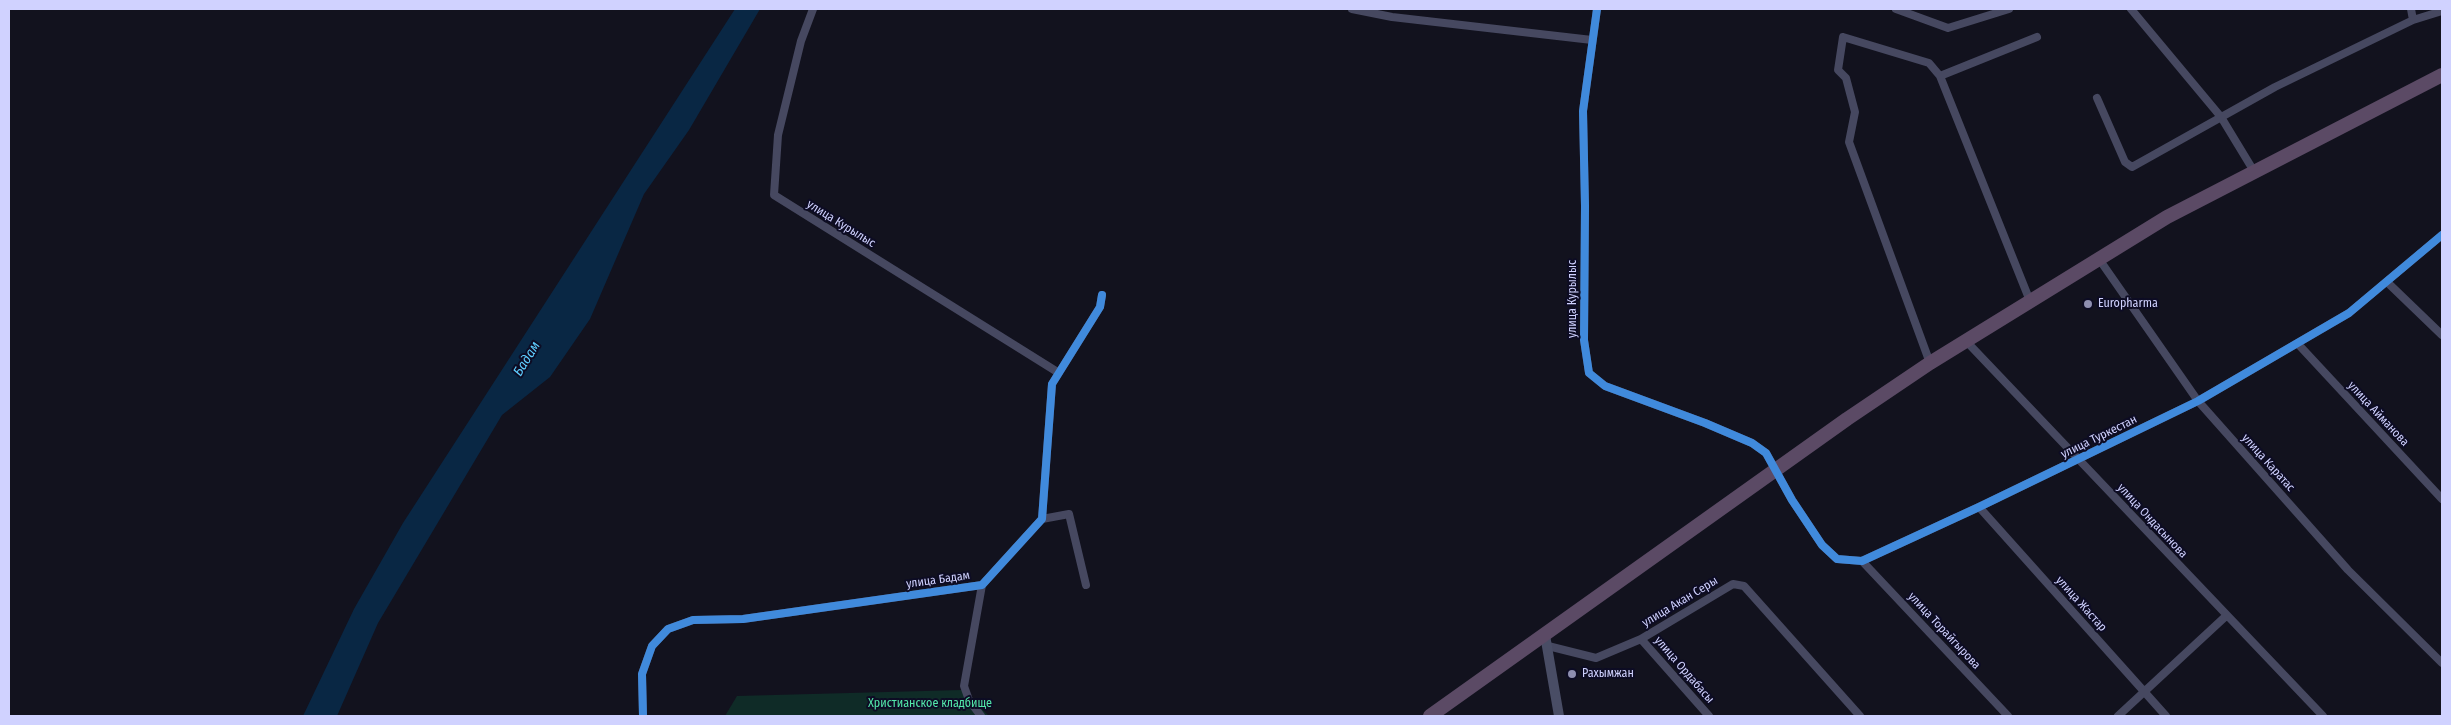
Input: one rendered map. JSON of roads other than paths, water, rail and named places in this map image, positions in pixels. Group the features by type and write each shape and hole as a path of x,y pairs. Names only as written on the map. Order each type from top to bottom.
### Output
{"highway":[{"path":"1430,716 1547,640 1847,418 1930,363 2167,217 2442,76"}],"street":[{"name":"улица Курылыс","path":"813,9 801,41 778,135 774,195 1059,373"},
{"path":"1352,9 1392,17 1592,40"},
{"name":"улица Курылыс","path":"1596,9 1583,111 1585,206 1584,340 1589,373 1605,386 1705,423 1752,443 1766,453 1776,471"},
{"path":"1896,9 1948,28 2009,9"},
{"path":"2131,9 2221,117 2255,173"},
{"path":"2411,9 2413,20"},
{"path":"2097,98 2124,162 2132,167 2275,87 2413,20 2442,11"},
{"path":"1930,363 1849,142 1855,112 1846,78 1838,70 1842,37 1929,63 1940,76 2030,301"},
{"path":"1940,76 2037,37"},
{"name":"улица Туркестан","path":"1776,471 1792,500 1822,545 1837,559 1862,561 2079,460 2198,401 2349,314 2442,235"},
{"name":"улица Каратас","path":"2099,259 2198,401 2348,570 2442,663"},
{"path":"2387,282 2442,335"},
{"path":"1086,585 1069,514 1042,519 1052,384 1100,307 1102,295"},
{"name":"улица Ондасынова","path":"1966,341 2323,716"},
{"name":"улица Айманова","path":"2298,344 2442,499"},
{"name":"улица Жастар","path":"1979,507 2166,716"},
{"name":"улица Бадам","path":"644,716 642,674 652,646 668,629 693,620 743,619 982,585 1042,519"},
{"name":"улица Торайгырова","path":"1862,561 2008,716"},
{"name":"улица Акан Серы","path":"1547,640 1596,658 1641,639 1733,584 1744,586 1860,716"},
{"path":"981,716 969,700 964,686 982,585"},
{"path":"2118,716 2226,616"},
{"name":"улица Ордабасы","path":"1641,639 1709,716"},
{"path":"1547,640 1558,716"}],"water":[{"name":"Бадам","path":"735,9 760,9 689,130 644,194 590,319 550,377 502,415 378,623 337,716 303,716 354,609 403,523"}],"place":[{"name":"Europharma","path":"2088,304"},
{"name":"Рахымжан","path":"1572,674"}],"park label":[{"name":"Христианское кладбище","path":"930,704"}]}
